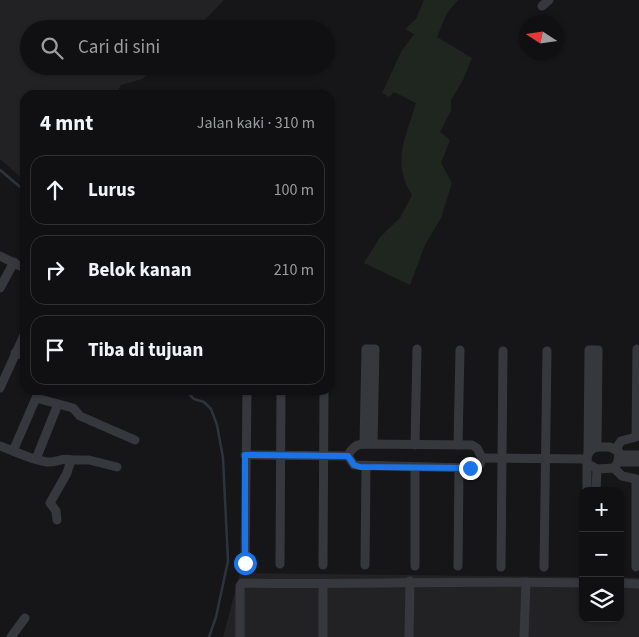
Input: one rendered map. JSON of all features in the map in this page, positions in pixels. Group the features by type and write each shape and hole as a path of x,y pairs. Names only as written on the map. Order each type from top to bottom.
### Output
{"street":[{"path":"0,256 20,266"},
{"path":"0,288 14,262"},
{"path":"0,388 20,343"},
{"path":"366,349 375,349 369,444 366,349"},
{"path":"415,445 417,349"},
{"path":"636,567 636,479 622,476 617,458 620,441 636,436 637,349"},
{"path":"458,445 460,350"},
{"path":"501,567 503,350"},
{"path":"587,487 589,350 598,350 598,447"},
{"path":"544,567 547,351"},
{"path":"15,354 20,355"},
{"path":"245,563 247,395"},
{"path":"280,564 279,455 281,395"},
{"path":"323,565 324,395"},
{"path":"13,451 35,399 72,408 80,416 135,440"},
{"path":"36,459 58,404"},
{"path":"369,444 458,445 477,448 482,458 480,464 475,467 415,468 354,465 348,456 355,446 369,444"},
{"path":"0,446 50,463 65,459 89,460 117,467"},
{"path":"588,459 592,449 598,447 617,458 639,462"},
{"path":"245,455 348,456"},
{"path":"597,469 617,458 639,455"},
{"path":"482,458 588,459 597,469 596,487"},
{"path":"57,520 56,511 50,503 67,473 71,460"},
{"path":"365,565 366,467"},
{"path":"414,566 415,468"},
{"path":"458,566 459,468"},
{"path":"409,637 410,581"},
{"path":"240,637 241,584 410,581 579,583"},
{"path":"524,637 526,582"},
{"path":"323,584 323,637"},
{"path":"624,584 639,584"},
{"path":"11,637 25,618"}],"shaded area":[{"path":"0,0 224,0 205,20 20,20 20,75 147,75 142,79 121,85 118,90 20,90 20,177 0,159"},
{"path":"424,0 458,0 447,13 437,37 472,58 463,80 451,100 451,111 440,132 450,140 441,163 452,183 441,218 425,245 410,285 364,263 380,237 400,218 412,195 402,171 401,160 402,149 416,103 394,92 389,97 382,93 401,52 414,34 405,29 416,19"},
{"path":"240,573 579,577 579,622 624,622 624,577 639,578 639,637 223,637"}],"waterway":[{"path":"0,170 20,187"},
{"path":"190,395 194,399 204,402 211,409 217,425 223,458 228,561 216,617 209,637"}],"route":[{"path":"245,563 245,455 348,456 350,462 360,467 470,468"}]}
